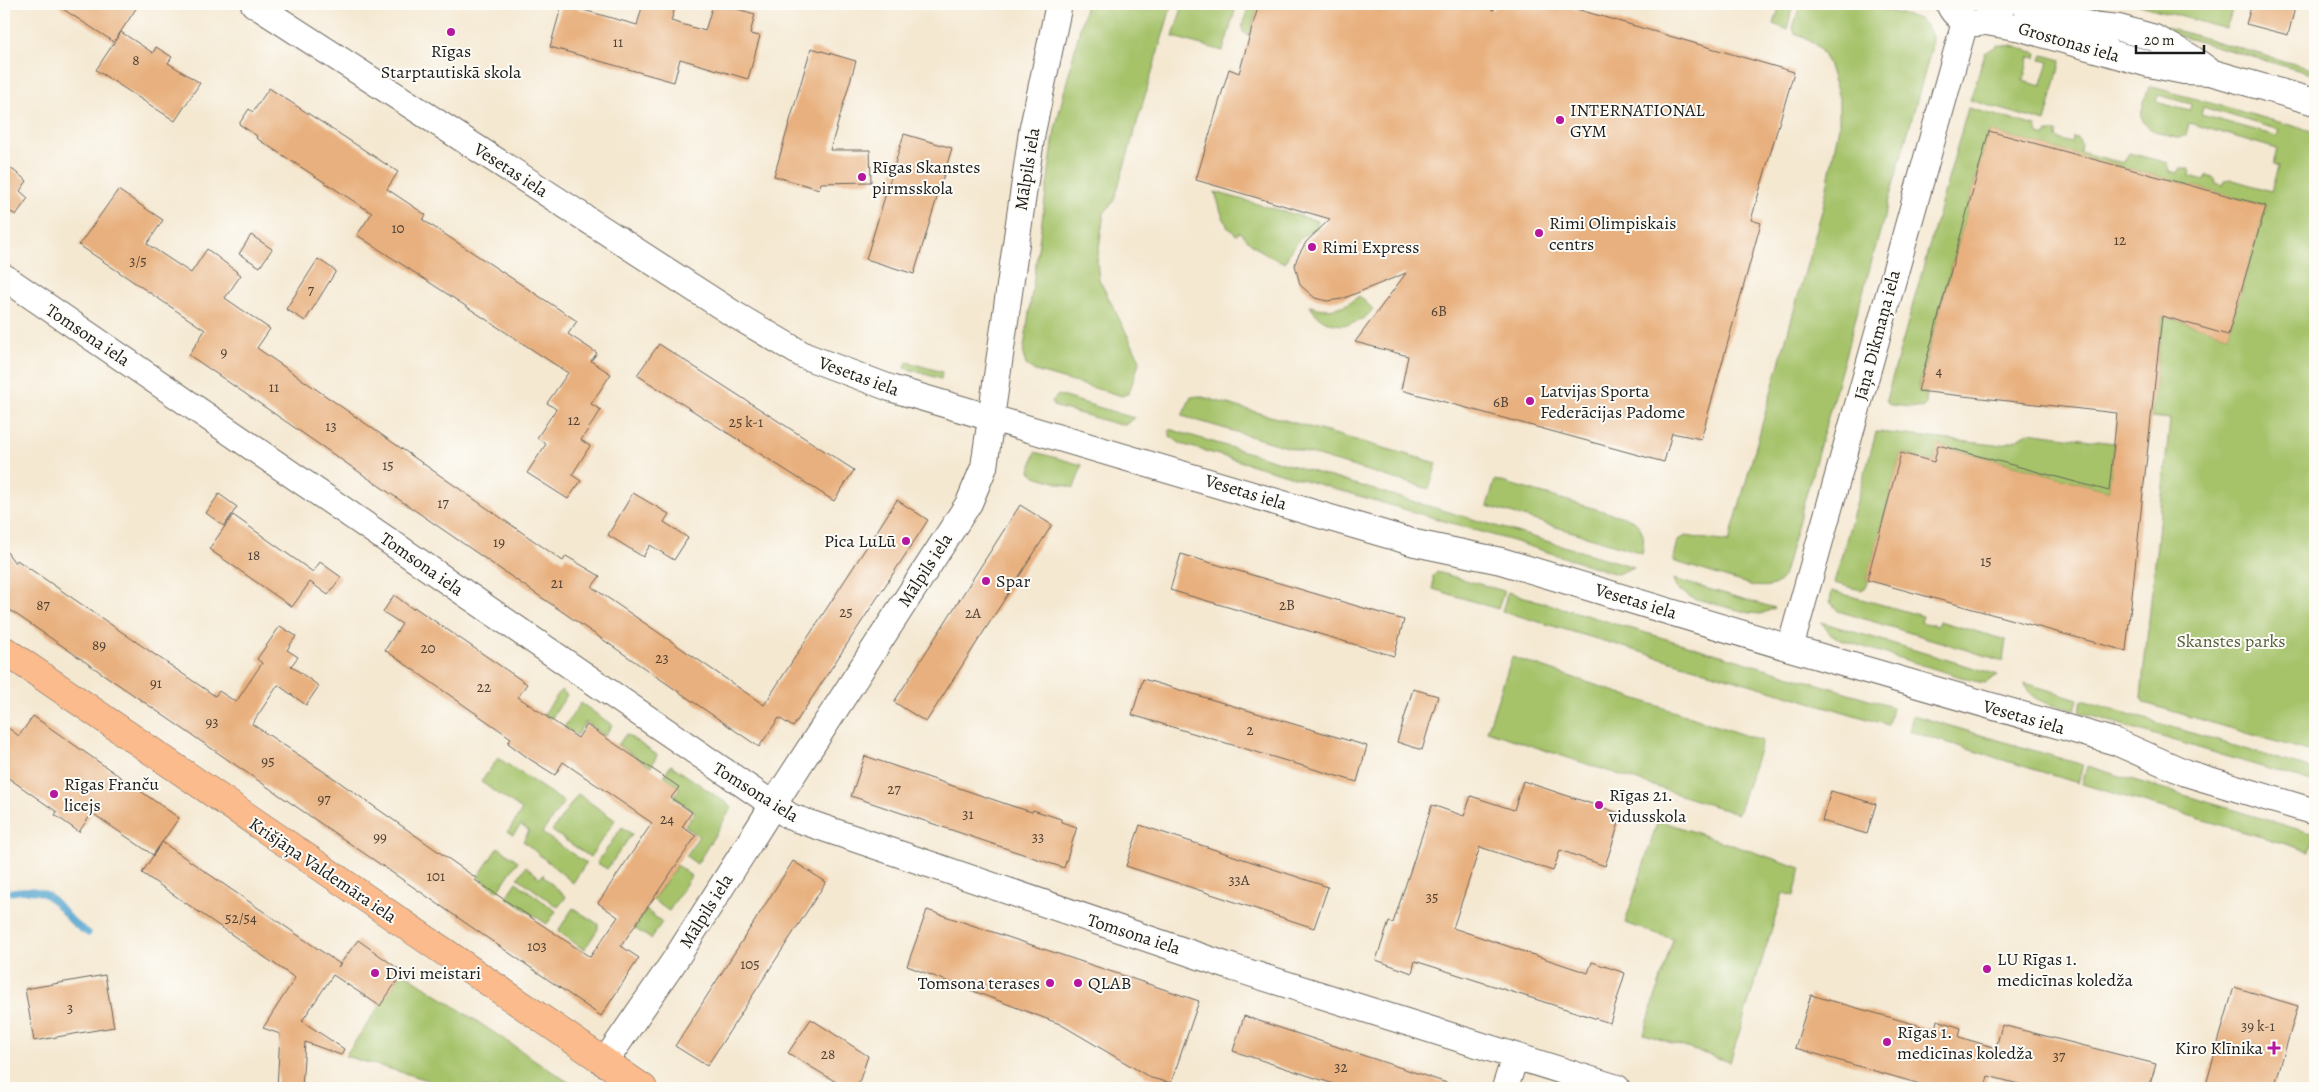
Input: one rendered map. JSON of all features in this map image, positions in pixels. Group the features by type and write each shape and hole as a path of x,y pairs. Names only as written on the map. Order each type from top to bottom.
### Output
{"main road":[{"name":"Krišjāņa Valdemāra iela","path":"4,650 643,1088"}],"street":[{"name":"Vesetas iela","path":"254,4 670,273 792,349 824,365 859,378 1415,543 1510,563 1790,648 2116,742 2186,773 2315,812"},
{"name":"Mālpils iela","path":"604,1063 675,960 969,503 984,467 1032,132 1059,4"},
{"name":"Grostonas iela","path":"2023,4 2090,25 2119,28 2155,38 2190,57 2210,72"},
{"name":"Grostonas iela","path":"1976,13 2014,26 2149,64 2184,71 2210,72 2315,102"},
{"name":"Jāņa Dikmaņa iela","path":"1790,648 1976,13"},
{"name":"Tomsona iela","path":"4,277 791,818 1289,986 1617,1088"},
{"path":"1505,1088 1515,1057"}],"green space":[{"path":"1086,4 1172,4 1114,201 1104,213 1097,262 1099,279 1140,360 1129,393 1122,396 1035,371 1026,365 1023,355 1055,129"},
{"path":"1183,4 1237,4 1223,51 1173,37"},
{"path":"1249,4 1259,4 1249,36 1243,32 1242,27"},
{"path":"1780,4 1793,4 1787,30 1774,24"},
{"path":"1800,4 1866,4 1919,19 1927,26 1932,36 1931,50 1783,577 1774,585 1754,586 1673,561 1678,541 1685,536 1729,542 1823,207 1839,126 1839,98 1828,63 1819,48 1808,39 1795,33 1793,28"},
{"path":"2069,4 2086,4 2315,70 2315,75"},
{"path":"2136,4 2234,4 2226,29"},
{"path":"1998,45 2012,46 2037,53 2036,58 2029,57 2023,81 2041,86 2049,62 2041,60 2043,55 2061,60 2045,122 1970,100 1985,53"},
{"name":"Skanstes parks","path":"2149,86 2315,132 2315,753 2144,703 2141,696 2170,419 2151,417 2162,316 2228,335 2266,206 1989,131 1918,390 1927,392 1926,404 1922,408 1890,405 1886,400 1968,108 2036,126 2038,134 2046,136 2048,132 2057,132 2056,138 2072,143 2073,137 2078,138 2081,144 2080,152 2123,163 2129,153 2168,163 2170,171 2178,173 2180,169 2190,169 2189,176 2205,180 2207,175 2215,178 2216,184 2223,186 2226,180 2230,179 2271,191 2278,167 2273,165 2277,149 2189,123 2186,135 2179,138 2151,129 2143,120 2142,114","holes":["2158,95 2191,104 2190,111 2156,102","2203,107 2279,130 2277,136 2201,115"]},
{"path":"1215,192 1318,221 1317,228 1297,242 1290,251 1285,263 1260,250 1240,232 1236,235 1228,227"},
{"path":"1359,296 1373,309 1358,321 1349,324 1340,325 1323,320 1310,306 1323,309 1336,308"},
{"path":"907,362 942,372 941,379 905,368"},
{"path":"1058,395 1134,418 1125,425 1117,424 1053,406 1052,401"},
{"path":"1199,396 1437,463 1429,489 1182,416 1191,397"},
{"path":"1169,429 1634,567 1617,574 1516,542 1181,444 1170,436"},
{"path":"2028,432 2114,443 2109,491 1939,445 1934,462 1901,453 1867,580 1869,581 1865,588 1861,590 1834,583 1876,433 1995,445 2013,441"},
{"path":"1035,452 1082,465 1074,488 1035,476 1030,471"},
{"path":"1495,480 1631,519 1639,526 1643,533 1642,553 1487,506"},
{"path":"1437,572 1504,591 1498,609 1433,589 1433,576"},
{"path":"1673,579 1775,608 1761,614 1749,613 1692,598 1676,588"},
{"path":"1832,591 1923,616 1921,622 1937,626 1939,621 2006,640 2003,661 1838,611 1830,602"},
{"path":"1508,592 1889,705 1892,708 1888,725 1502,611"},
{"path":"1821,622 1998,675 1985,683 1974,681 1841,640 1831,635"},
{"path":"1512,657 1762,741 1738,814 1487,731"},
{"path":"2025,683 2078,699 2075,710 2037,699 2027,690"},
{"path":"561,690 567,695 551,719 544,714"},
{"path":"2082,700 2315,770 2315,783 2079,712"},
{"path":"581,703 612,725 605,736 586,722 577,735 564,727"},
{"path":"1913,715 2083,765 2078,783 1909,731"},
{"path":"626,734 657,755 651,767 618,745"},
{"path":"498,758 564,802 542,833 586,863 573,883 523,841 529,831 521,825 513,835 508,832 522,810 481,782"},
{"path":"671,765 732,807 697,864 686,856 699,836 685,826 695,812 674,797 680,788 664,775"},
{"path":"2087,766 2314,834 2309,851 2082,784"},
{"path":"578,794 615,820 590,857 552,831"},
{"path":"1658,820 1801,868 1794,896 1783,893 1730,1062 1644,1034 1673,939 1625,923"},
{"path":"622,827 632,834 607,869 597,863"},
{"path":"498,847 518,861 498,891 478,877"},
{"path":"677,865 691,876 669,911 653,900"},
{"path":"526,866 540,878 543,874 566,897 558,907 518,878"},
{"path":"516,882 556,911 547,924 506,897"},
{"path":"573,908 598,924 598,929 584,950 558,931"},
{"path":"646,910 662,922 651,939 634,928"},
{"path":"403,972 577,1088 428,1088 428,1080 345,1056"}],"building":[{"path":"55,4 139,4 114,42"},
{"path":"562,4 637,25 643,4 676,4 671,21 705,31 713,4 719,4 755,14 750,34 760,36 748,79 680,59 674,82 550,47"},
{"name":"Rimi Olimpiskais centrs","path":"1259,4 1475,4 1494,10 1495,4 1559,4 1794,72 1751,220 1761,223 1701,439 1672,433 1664,462 1401,390 1408,356 1355,342 1406,273 1342,299 1327,301 1315,298 1300,285 1295,265 1306,242 1330,219 1196,180 1229,69 1239,73"},
{"path":"2252,4 2296,4 2288,35 2246,24"},
{"path":"121,32 153,53 156,47 172,57 168,63 200,83 175,121 96,70"},
{"path":"811,48 856,61 830,150 870,150 871,182 821,183 819,189 774,176"},
{"path":"269,88 398,172 387,189 426,215 423,220 577,321 568,334 597,353 591,361 611,374 591,404 601,410 581,440 590,446 572,475 581,481 568,499 527,473 546,444 537,438 556,409 547,403 568,373 357,235 372,213 256,138 257,136 239,124 249,109 253,112"},
{"path":"1989,131 2266,206 2228,335 2162,316 2126,651 1867,580 1901,453 1934,462 1938,445 2109,491 2117,413 1918,391"},
{"path":"904,134 952,148 914,274 866,259"},
{"path":"4,163 27,181 20,191 28,198 16,215 7,210 4,214"},
{"path":"118,190 163,220 147,244 191,273 207,249 241,275 225,298 270,329 257,348 563,561 566,556 600,576 592,587 764,705 897,500 928,520 793,727 779,718 759,747 189,355 205,330 79,245"},
{"path":"251,235 272,249 260,267 239,254"},
{"path":"318,259 336,271 305,321 286,309"},
{"path":"659,344 854,470 834,501 637,375"},
{"path":"633,493 669,514 664,522 688,538 674,560 650,545 643,557 608,535"},
{"path":"219,494 237,507 224,526 206,513"},
{"path":"1020,505 1052,525 926,722 894,702"},
{"path":"233,515 313,572 320,562 341,577 328,595 310,582 292,607 209,549"},
{"path":"4,548 15,563 17,560 215,696 219,691 236,702 262,663 257,659 280,626 296,636 287,650 298,657 291,666 319,686 306,705 278,685 252,724 335,779 476,878 475,880 590,957 618,917 598,903 652,823 563,762 555,775 531,760 508,743 511,738 385,650 402,624 383,612 394,595 527,684 518,697 578,738 587,725 679,787 671,798 692,812 682,827 696,836 621,946 639,958 601,1016 4,606"},
{"path":"1181,554 1404,620 1394,656 1170,590"},
{"path":"1143,679 1367,746 1357,782 1132,715"},
{"path":"1413,689 1438,696 1422,750 1397,742"},
{"name":"Rīgas Franču licejs","path":"33,716 179,818 153,855 92,813 79,832 55,815 57,812 4,775 4,725 19,736"},
{"path":"865,756 1012,806 1032,812 1033,810 1061,819 1061,822 1077,827 1064,868 851,796"},
{"path":"1523,781 1622,814 1605,866 1560,850 1553,871 1480,847 1453,928 1588,973 1592,962 1625,973 1610,1023 1415,961 1412,973 1376,960 1389,922 1393,923 1432,805 1464,816 1471,796 1514,810"},
{"path":"1831,791 1876,804 1867,834 1822,821"},
{"path":"1140,825 1328,887 1314,928 1126,866"},
{"path":"162,842 340,964 338,967 358,940 403,972 380,1006 333,975 302,1021 344,1049 341,1055 305,1042 302,1088 277,1088 280,1034 263,1028 295,978 142,873"},
{"path":"793,861 826,882 707,1066 675,1046"},
{"name":"Tomsona terases","path":"927,910 1199,1001 1171,1083 1151,1078 1060,1024 907,966"},
{"path":"105,975 114,1027 34,1041 25,989"},
{"path":"2234,987 2298,1006 2274,1088 2205,1088"},
{"name":"Rīgas 1. medicīnas koledža","path":"1811,995 1935,1030 1937,1020 1961,1028 1959,1037 1996,1048 2002,1025 2156,1064 2149,1088 2034,1088 1988,1076 1985,1088 1934,1088 1795,1048"},
{"path":"1244,1016 1453,1085 1453,1088 1346,1088 1233,1051"},
{"path":"811,1019 868,1056 857,1088 846,1088 788,1053"}],"waterway":[{"path":"12,892 28,890 48,896 77,925 88,933"}],"place":[{"name":"Rīgas Starptautiskā skola","path":"451,32"},
{"name":"INTERNATIONAL GYM","path":"1560,120"},
{"name":"Rīgas Skanstes pirmsskola","path":"862,177"},
{"name":"Rimi Olimpiskais centrs","path":"1539,233"},
{"name":"Rimi Express","path":"1312,247"},
{"name":"Latvijas Sporta Federācijas Padome","path":"1530,401"},
{"name":"Pica LuLū","path":"906,541"},
{"name":"Spar","path":"986,581"},
{"name":"Rīgas Franču licejs","path":"54,794"},
{"name":"Rīgas 21. vidusskola","path":"1599,805"},
{"name":"LU Rīgas 1. medicīnas koledža","path":"1987,969"},
{"name":"Divi meistari","path":"375,973"},
{"name":"Tomsona terases","path":"1050,983"},
{"name":"QLAB","path":"1078,983"},
{"name":"Rīgas 1. medicīnas koledža","path":"1887,1042"},
{"name":"Kiro Klīnika","path":"2274,1048"}]}
